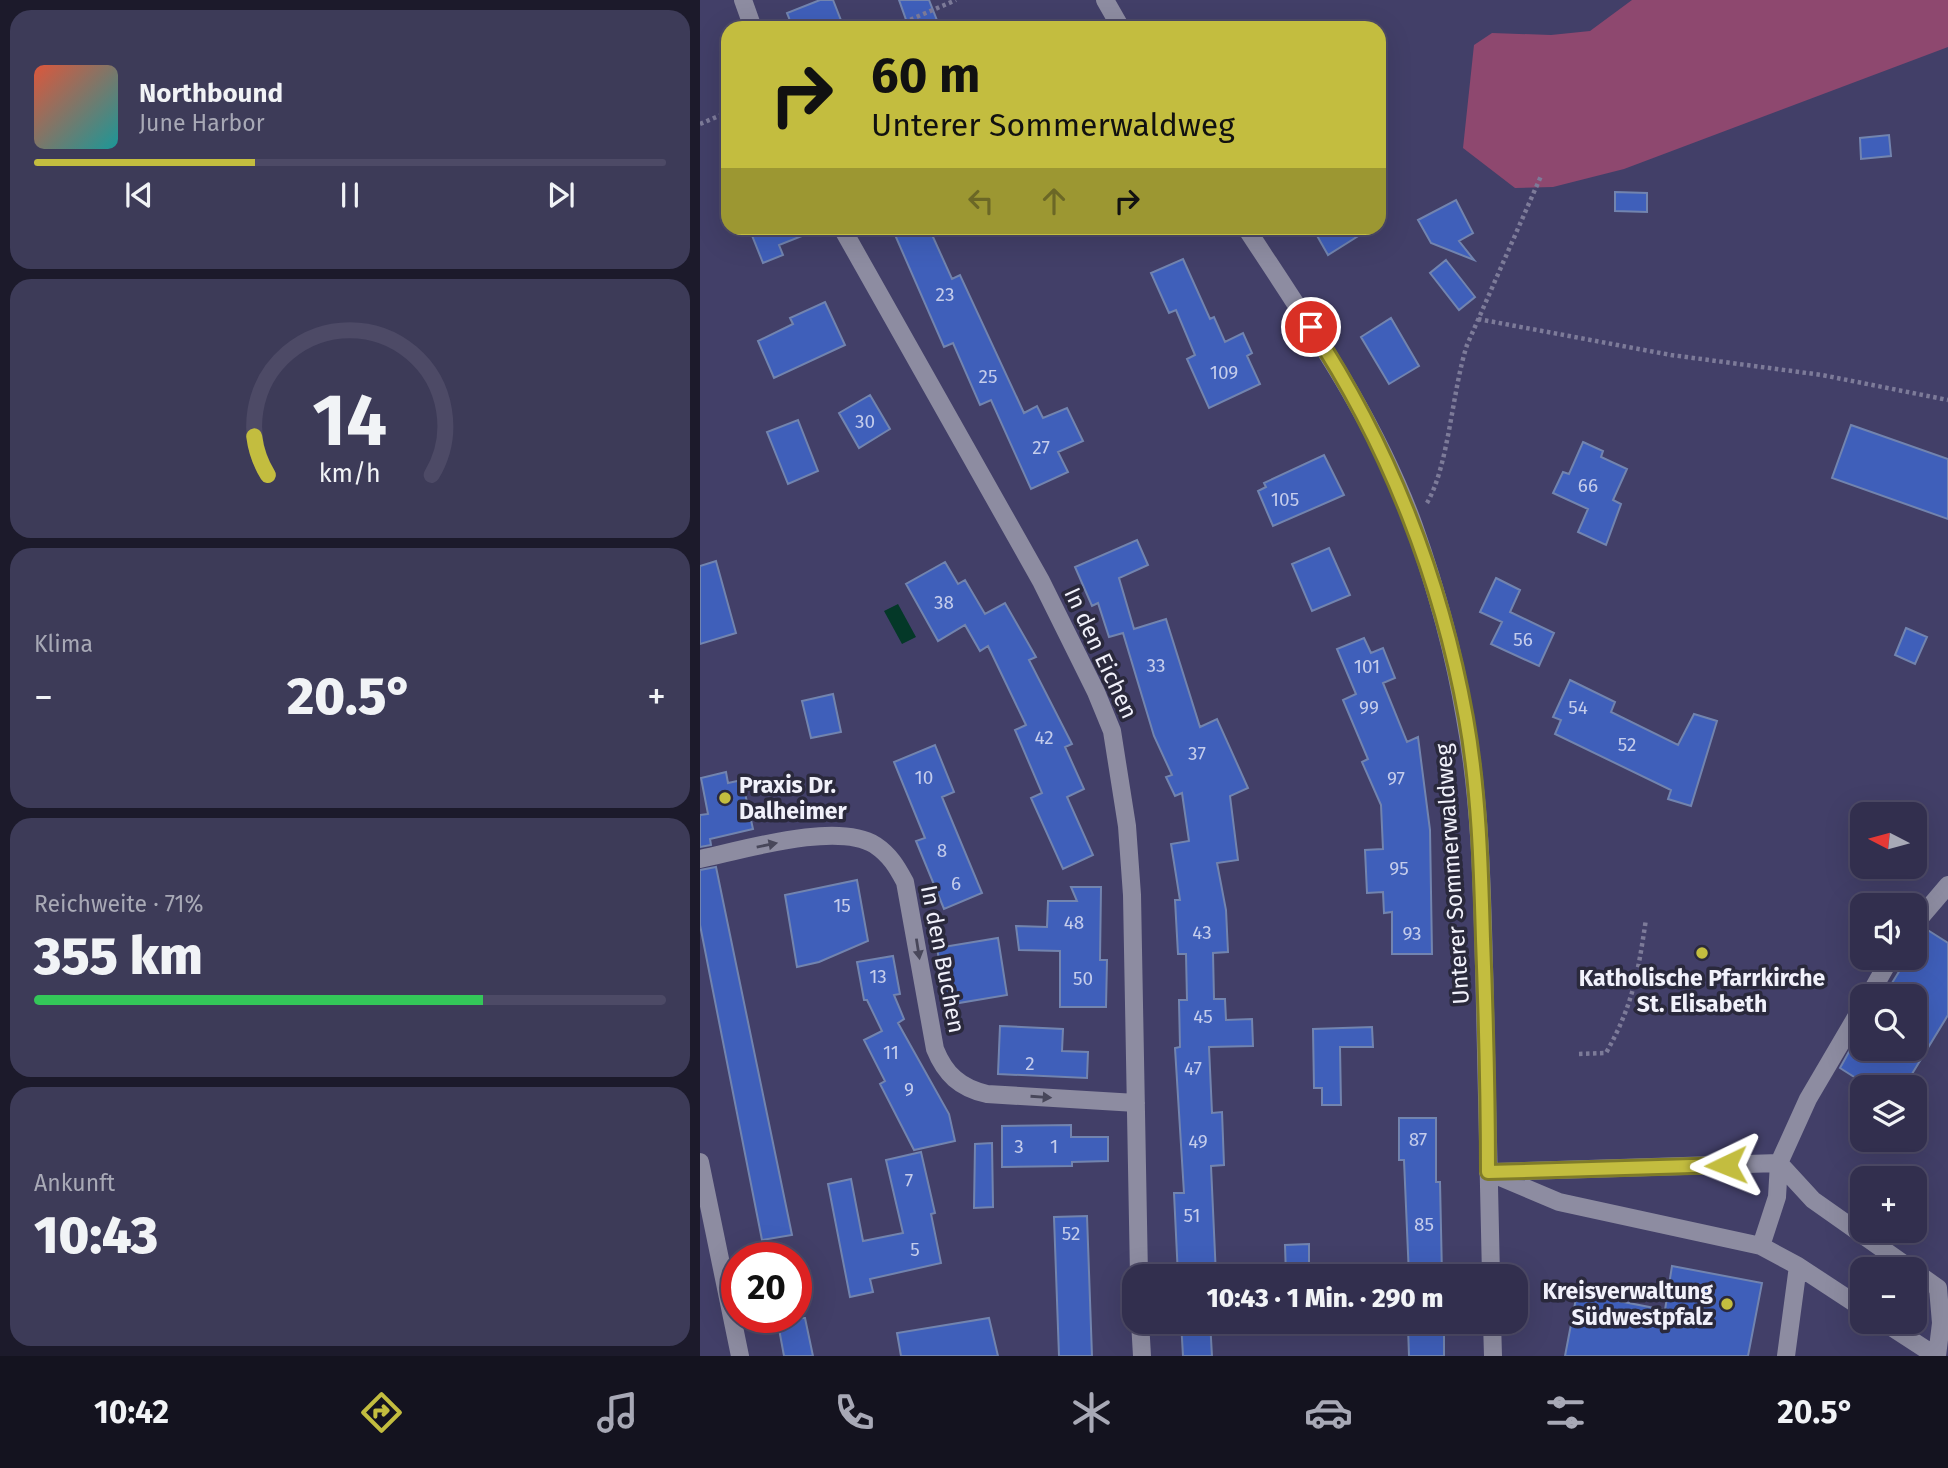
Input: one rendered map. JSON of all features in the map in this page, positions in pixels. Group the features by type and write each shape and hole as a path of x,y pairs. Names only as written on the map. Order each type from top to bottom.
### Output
{"street":[{"path":"743,0 750,21"},
{"path":"1105,0 1117,21"},
{"name":"In den Eichen","path":"846,235 1041,581 1096,692 1112,731 1120,774 1130,867 1139,1264"},
{"name":"Unterer Sommerwaldweg","path":"1250,235 1359,406 1413,524 1450,648 1466,718 1476,801 1483,913 1491,1264"},
{"name":"In den Buchen","path":"700,859 830,836 855,837 873,844 894,860 905,882 935,1049 940,1062 956,1081 970,1090 986,1094 1136,1103"},
{"path":"1927,910 1948,885"},
{"path":"1761,1246 1777,1197 1779,1163 1808,1098 1850,1027"},
{"path":"700,1162 740,1356"},
{"path":"1488,1172 1779,1163 1814,1199 1938,1288 1941,1323 1937,1356 1902,1334"},
{"path":"1488,1172 1559,1202 1761,1246 1798,1266 1850,1300"},
{"path":"1786,1356 1798,1266"},
{"path":"1141,1334 1142,1356"},
{"path":"1492,1334 1493,1356"}],"path":[{"path":"907,21 956,0"},
{"path":"700,124 721,115"},
{"path":"1413,524 1438,480 1458,372 1478,319 1541,176"},
{"path":"1478,319 1671,355 1822,375 1948,400"},
{"path":"1579,1054 1606,1053 1626,1017 1637,981 1646,919"}],"shaded area":[{"path":"1632,0 1948,0 1948,47 1624,169 1553,187 1515,188 1463,148 1474,45 1492,33 1551,35 1590,31"},
{"path":"898,604 916,637 902,644 884,611"}],"building":[{"path":"820,0 833,0 841,21 790,21 787,13"},
{"path":"899,0 929,0 937,21 906,21"},
{"path":"1889,135 1891,156 1861,159 1860,138"},
{"path":"1615,192 1647,193 1647,212 1615,211"},
{"path":"1456,200 1473,233 1459,241 1474,260 1431,243 1418,220"},
{"path":"752,235 804,235 779,245 783,255 763,263"},
{"path":"895,235 932,235 952,279 960,275 1024,413 1037,406 1043,418 1067,408 1083,441 1058,452 1068,472 1031,489 991,400 980,405 953,343 944,347"},
{"path":"1317,235 1360,235 1328,255"},
{"path":"1183,259 1210,319 1214,317 1225,342 1243,333 1252,353 1247,356 1260,384 1209,408 1187,359 1195,355 1176,310 1169,313 1151,273"},
{"path":"1446,260 1475,297 1459,310 1430,273"},
{"path":"825,302 845,345 774,378 758,341 793,324 790,318"},
{"path":"1391,318 1419,366 1389,384 1361,337"},
{"path":"870,395 890,429 859,448 839,413"},
{"path":"798,420 818,471 788,484 767,432"},
{"path":"1851,425 1948,459 1948,519 1832,478"},
{"path":"1583,442 1603,451 1601,457 1627,469 1613,500 1621,504 1606,545 1578,532 1588,509 1553,493 1563,472 1569,474"},
{"path":"1324,455 1344,495 1273,526 1258,491 1266,487 1264,483"},
{"path":"1137,540 1148,565 1119,578 1134,629 1166,619 1200,727 1217,719 1248,788 1230,796 1238,860 1217,863 1226,910 1228,952 1213,953 1214,999 1225,999 1226,1020 1252,1019 1253,1046 1209,1047 1212,1113 1222,1112 1224,1165 1211,1166 1215,1264 1177,1264 1174,1193 1184,1193 1175,1048 1180,1047 1179,1000 1187,1000 1186,954 1178,954 1175,900 1180,900 1171,844 1189,841 1182,793 1175,796 1166,777 1172,775 1154,736 1123,633 1109,637 1098,603 1092,606 1075,567"},
{"path":"1329,548 1350,595 1312,611 1292,564"},
{"path":"716,561 736,633 700,644 700,566"},
{"path":"945,562 958,584 965,580 985,614 1005,603 1036,657 1029,660 1072,744 1065,747 1084,789 1067,797 1093,855 1063,869 1031,798 1042,793 1015,730 1026,725 988,646 980,651 965,625 938,641 906,584"},
{"path":"1496,578 1520,590 1510,612 1554,633 1539,666 1491,644 1502,622 1480,612"},
{"path":"1906,628 1927,637 1915,664 1895,655"},
{"path":"1364,638 1371,653 1383,648 1395,678 1383,683 1407,742 1418,737 1430,830 1432,954 1392,954 1392,912 1384,913 1383,892 1367,893 1365,850 1383,849 1381,805 1362,762 1368,759 1343,700 1356,694 1337,649"},
{"path":"1570,680 1615,702 1611,712 1678,745 1694,714 1717,721 1691,806 1668,799 1671,790 1555,734 1561,720 1553,717"},
{"path":"833,694 841,732 811,738 802,701"},
{"path":"935,745 954,792 942,797 982,893 944,909 916,841 925,838 894,762"},
{"name":"Praxis Dr. Dalheimer","path":"726,772 728,783 742,780 753,829 710,839 711,845 700,847 700,815 708,814 701,778"},
{"path":"716,867 792,1235 762,1240 700,925 700,870"},
{"path":"857,880 868,941 819,962 797,967 785,895"},
{"path":"1071,887 1101,887 1100,960 1107,960 1106,1007 1060,1007 1060,951 1019,950 1016,926 1047,927 1048,901 1077,901"},
{"path":"1927,930 1948,943 1948,1015 1927,1049 1927,984 1891,984 1900,970 1927,970"},
{"path":"998,938 1007,995 947,1005 937,948"},
{"path":"893,956 900,994 894,995 904,1019 898,1023 949,1114 955,1141 914,1150 880,1084 885,1081 864,1040 882,1031 867,1000 864,1000 857,962"},
{"path":"1000,1026 1063,1029 1062,1051 1088,1052 1087,1078 998,1074"},
{"path":"1372,1027 1373,1047 1340,1047 1341,1105 1322,1105 1322,1088 1314,1088 1313,1029"},
{"path":"1850,1050 1850,1061 1920,1061 1911,1075 1851,1075 1840,1068"},
{"path":"1399,1118 1436,1118 1436,1182 1440,1182 1442,1264 1408,1264 1404,1160 1399,1160"},
{"path":"1071,1125 1071,1137 1108,1137 1108,1161 1072,1162 1072,1166 1002,1167 1002,1126"},
{"path":"992,1143 993,1207 974,1208 975,1144"},
{"path":"921,1152 935,1213 931,1214 941,1263 870,1279 873,1292 850,1297 828,1184 851,1179 863,1241 903,1233 886,1160"},
{"path":"1087,1216 1092,1356 1059,1356 1054,1217"},
{"path":"1309,1244 1309,1264 1286,1264 1285,1245"},
{"name":"Kreisverwaltung Südwestpfalz","path":"1672,1266 1762,1283 1748,1356 1565,1356 1577,1293 1665,1310"},
{"path":"989,1318 998,1356 901,1356 897,1333"},
{"path":"780,1333 808,1333 813,1356 784,1356"},
{"path":"1182,1334 1211,1334 1212,1356 1183,1356"},
{"path":"1408,1334 1444,1334 1444,1356 1409,1356"}],"place":[{"name":"Praxis Dr. Dalheimer","path":"725,798"},
{"name":"Katholische Pfarrkirche St. Elisabeth","path":"1702,953"},
{"name":"Kreisverwaltung Südwestpfalz","path":"1727,1304"}],"route":[{"path":"1311,327 1359,406 1413,524 1433,584 1466,718 1476,801 1483,913 1488,1172 1726,1165"}]}
